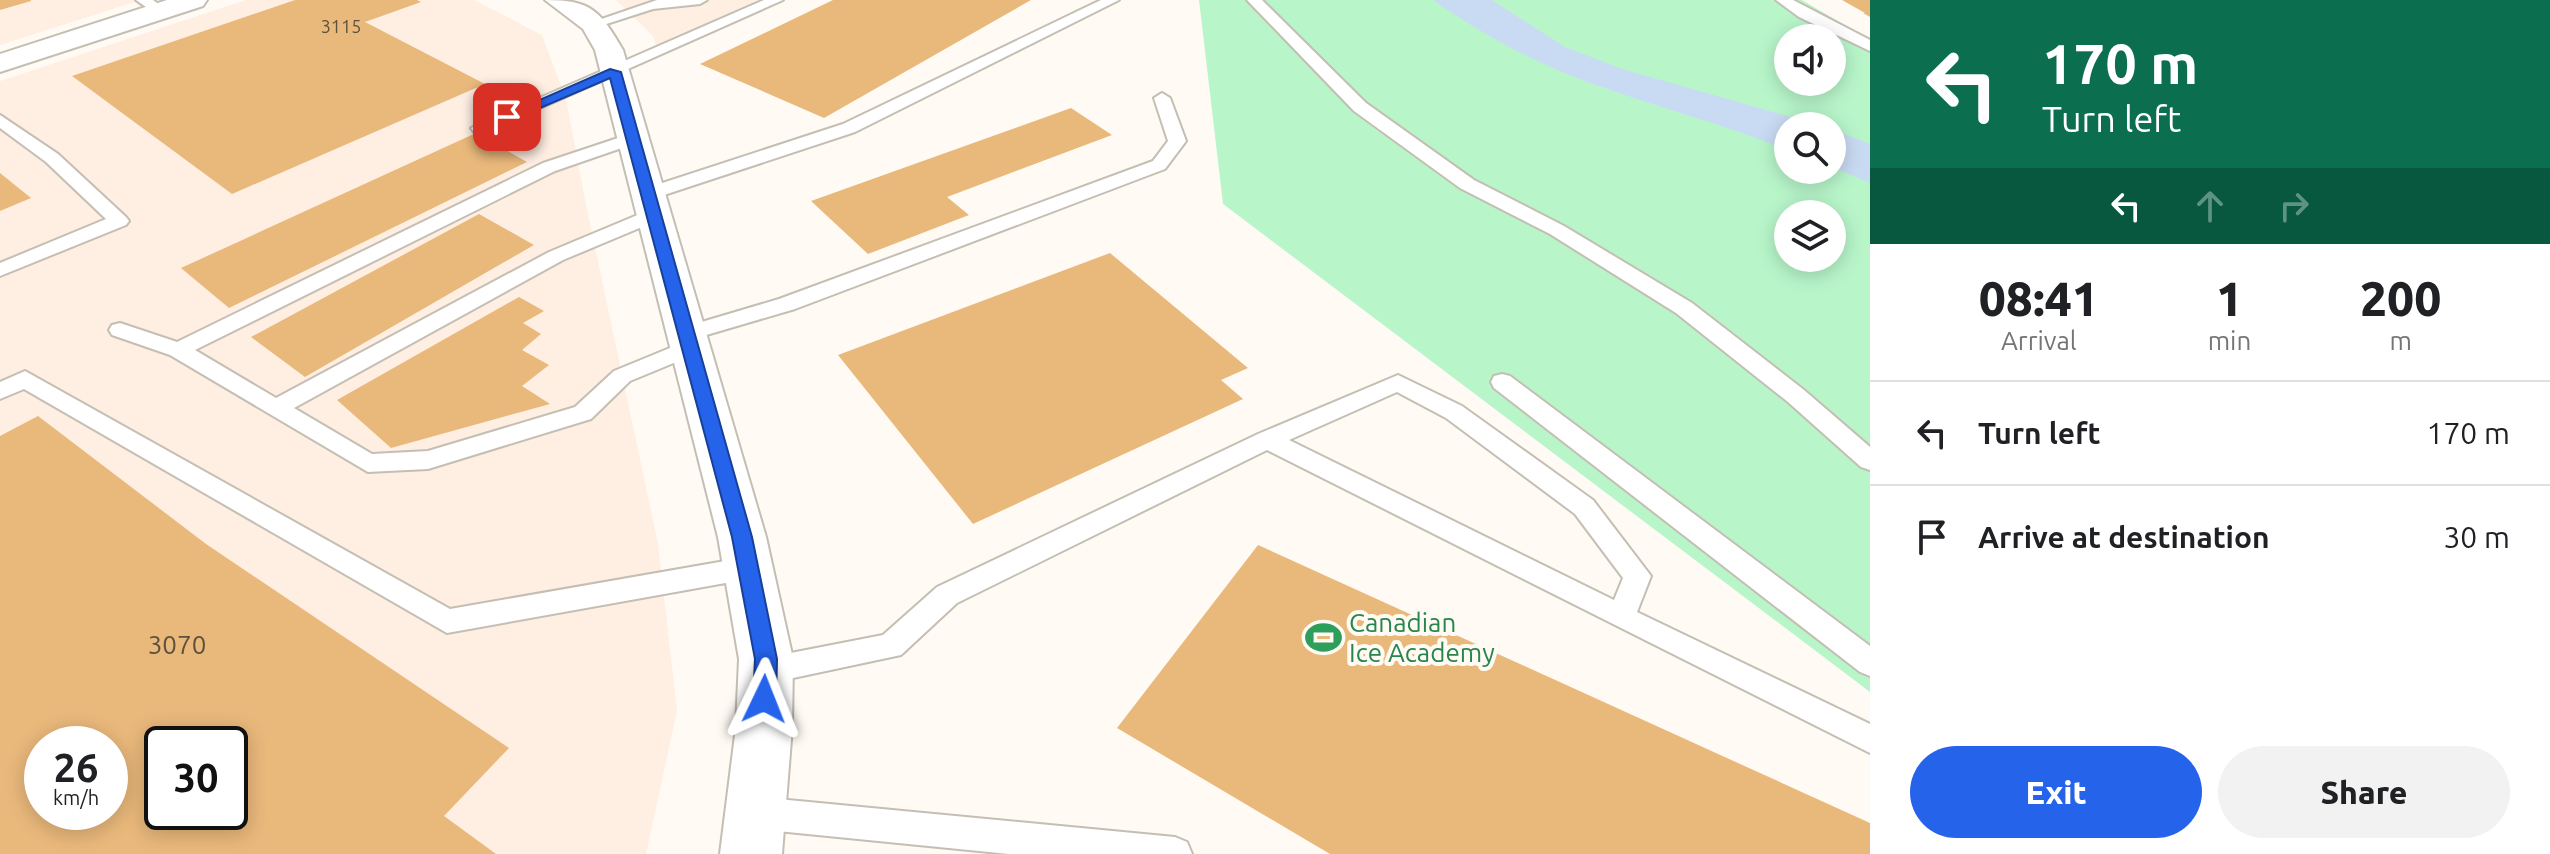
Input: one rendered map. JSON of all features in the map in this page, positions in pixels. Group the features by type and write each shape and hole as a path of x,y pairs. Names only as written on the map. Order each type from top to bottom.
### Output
{"street":[{"path":"0,63 152,5 194,0"},
{"path":"558,0 594,24 609,50 748,568 765,671 754,834"}],"lane":[{"path":"594,24 646,3 700,0"},
{"path":"480,128 776,0"},
{"path":"276,408 651,205 849,128 1112,0"},
{"path":"1254,0 1360,107 1467,184 1557,230 1684,308 1796,396 1870,461"},
{"path":"1783,0 1804,14 1870,46"},
{"path":"120,330 178,350 368,463 428,460 583,413 622,376 688,341 1159,165 1177,141 1162,98"},
{"path":"0,120 52,158 119,221 0,270"},
{"path":"178,350 549,167 633,138"},
{"path":"0,391 25,379 447,621 748,568"},
{"path":"1502,382 1870,663"},
{"path":"765,671 891,646 947,595 1267,440 1398,383 1454,412 1584,507 1637,576 1621,617"},
{"path":"1267,440 1870,739"},
{"path":"754,834 1175,854"}],"shaded area":[{"path":"0,0 141,0 0,45"},
{"path":"246,0 474,0 542,35 566,99 658,544 677,711 646,854 0,854 0,81"},
{"path":"616,0 758,0 656,46 653,36"}],"green space":[{"path":"1199,0 1802,0 1843,24 1774,24 1774,96 1846,96 1846,26 1870,40 1870,692 1223,204"}],"water":[{"path":"1433,0 1492,0 1565,47 1622,69 1774,112 1774,145 1553,68 1471,25"},
{"path":"1846,135 1870,144 1870,183 1846,173"}],"building":[{"path":"0,0 31,0 31,1 0,10"},
{"path":"295,0 417,0 421,2 365,22 485,84 232,194 72,76"},
{"path":"833,0 1031,0 824,118 700,64"},
{"path":"1842,0 1870,0 1870,17 1865,13"},
{"path":"1071,108 1112,135 947,197 969,215 868,254 811,201"},
{"path":"476,133 527,162 229,308 181,268"},
{"path":"0,173 31,198 0,211"},
{"path":"479,214 534,245 305,377 251,337"},
{"path":"1110,253 1248,368 1221,380 1243,399 973,524 838,355"},
{"path":"519,297 544,311 523,323 541,334 522,350 549,365 522,386 550,404 391,448 337,400"},
{"path":"38,416 206,544 509,748 444,816 496,854 0,854 0,436"},
{"name":"Canadian Ice Academy","path":"1258,545 1870,823 1870,854 1330,854 1117,728"}],"place":[{"name":"Canadian Ice Academy","path":"1323,637"}],"route":[{"path":"507,117 615,72 742,537 766,659 764,699"}]}
